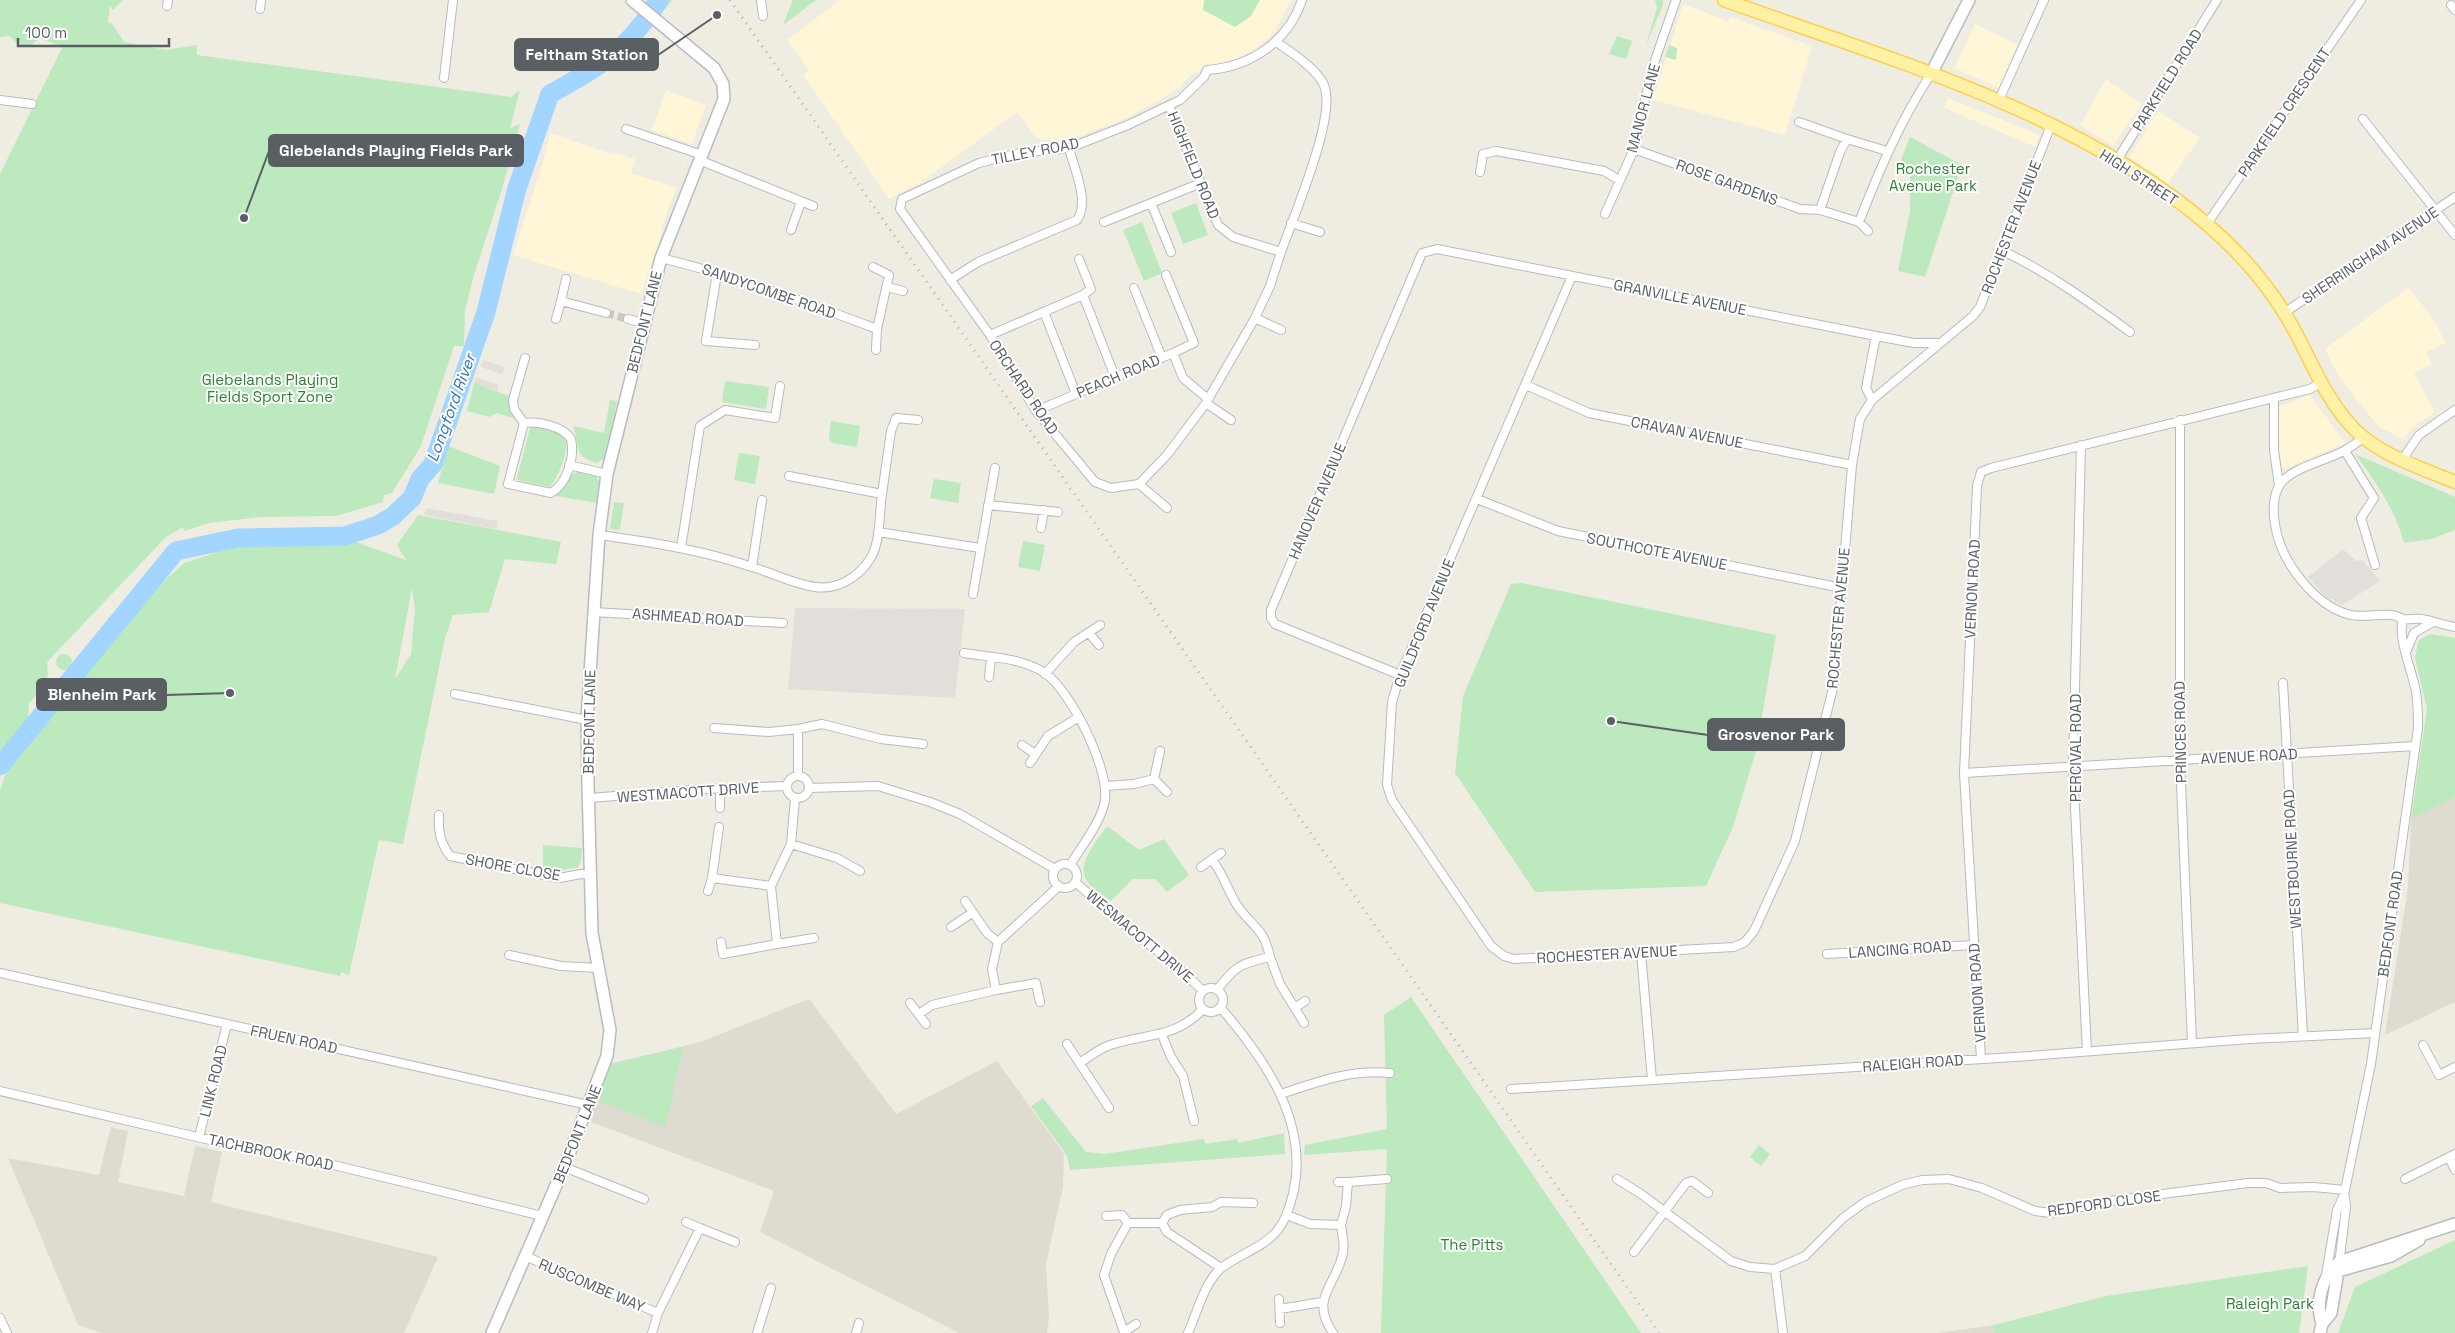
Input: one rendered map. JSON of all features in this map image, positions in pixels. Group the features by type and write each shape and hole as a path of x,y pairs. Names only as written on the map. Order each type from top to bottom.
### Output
{"main road":[{"name":"HIGH STREET","path":"1724,0 1931,74 2051,125 2117,160 2187,207 2248,264 2284,313 2336,406 2363,437 2402,460 2455,482"},
{"path":"1931,74 1969,0"},
{"name":"BEDFONT LANE","path":"492,1333 564,1167 607,1056 610,1036 606,1003 592,933 587,720 599,535 608,474 661,258 722,104 724,90 718,72 634,2"},
{"path":"2335,1265 2391,1256 2435,1232 2455,1224"},
{"name":"BEDFONT ROAD","path":"2321,1328 2318,1311 2326,1276 2335,1265"},
{"name":"BEDFONT ROAD","path":"2321,1328 2331,1313 2335,1265"}],"street":[{"path":"260,9 261,0"},
{"path":"444,78 452,0"},
{"path":"761,0 763,16"},
{"name":"HIGHFIELD ROAD","path":"1281,252 1227,234 1215,218 1169,106 1198,83 1207,70 1241,64 1259,55 1276,42 1302,0"},
{"name":"MANOR LANE","path":"1604,214 1634,150 1652,69 1676,0"},
{"path":"1998,102 2044,0"},
{"name":"PARKFIELD ROAD","path":"2117,160 2217,0"},
{"name":"PARKFIELD CRESCENT","path":"2207,224 2361,0"},
{"path":"1167,508 1138,484 1167,456 1207,401 1255,318 1270,286 1310,175 1327,106 1326,88 1317,73 1276,42"},
{"path":"1858,222 1887,151 1917,94 1931,74"},
{"path":"0,100 32,104"},
{"name":"TILLEY ROAD","path":"902,199 979,163 1019,153 1069,148 1128,125 1169,106"},
{"path":"2363,119 2455,235"},
{"path":"1799,122 1887,151"},
{"name":"ROCHESTER AVENUE","path":"1504,956 1514,959 1734,947 1745,942 1754,931 1795,841 1834,684 1852,464 1860,419 1872,400 1938,343 1973,316 1980,307 2004,251 2051,125"},
{"path":"626,129 701,157 813,206"},
{"path":"1820,210 1846,139"},
{"path":"950,280 978,262 1077,220 1082,208 1081,198 1069,148"},
{"name":"ROSE GARDENS","path":"1634,150 1800,209 1820,210 1858,222 1868,231"},
{"path":"1480,172 1483,154 1496,151 1604,171 1619,180"},
{"path":"1104,222 1201,182"},
{"name":"SHERRINGHAM AVENUE","path":"2284,313 2455,197"},
{"name":"ORCHARD ROAD","path":"902,199 900,209 902,215 990,335 1036,411 1095,482 1111,488 1138,484"},
{"path":"791,230 801,202"},
{"path":"1151,203 1171,252"},
{"path":"1291,224 1320,232"},
{"name":"GRANVILLE AVENUE","path":"1422,253 1437,249 1876,336 1914,343 1938,343"},
{"path":"2004,251 2064,284 2130,332"},
{"name":"HANOVER AVENUE","path":"1400,675 1275,624 1271,618 1271,610 1422,253"},
{"name":"SANDYCOMBE ROAD","path":"661,258 717,273 794,298 877,329"},
{"path":"990,335 1083,295 1091,289 1079,259"},
{"path":"873,267 889,275 877,329 876,350"},
{"path":"717,273 706,341 755,345"},
{"path":"1166,275 1194,343 1173,353"},
{"name":"GUILDFORD AVENUE","path":"1504,956 1491,946 1392,800 1387,785 1392,702 1400,675 1572,276"},
{"path":"556,319 566,279"},
{"path":"887,287 903,291"},
{"path":"1134,288 1162,358"},
{"path":"1083,295 1115,377"},
{"path":"561,301 606,313"},
{"path":"1044,312 1076,394"},
{"path":"1255,318 1281,330"},
{"path":"628,319 644,323"},
{"path":"1872,400 1866,388 1876,336"},
{"name":"PEACH ROAD","path":"1036,411 1173,353 1183,378 1207,401 1231,420"},
{"path":"524,423 508,484 551,493 559,487 569,465 572,443 569,435 552,426 524,423 514,409 513,400 525,358"},
{"name":"VERNON ROAD","path":"1981,1058 1964,773 1977,486 1981,472 2180,420 2274,399 2310,389 2322,382"},
{"name":"CRAVAN AVENUE","path":"1526,385 1588,413 1852,464"},
{"path":"680,548 700,426 725,410 775,418 780,386"},
{"path":"2274,399 2274,450 2276,478 2279,486"},
{"path":"2402,460 2419,435 2455,410"},
{"path":"599,535 680,548 724,558 814,587 828,588 850,581 870,559 878,532 891,431 896,418 918,420"},
{"name":"PRINCES ROAD","path":"2180,420 2180,760 2192,1043"},
{"path":"2363,437 2345,451 2296,471 2279,486 2274,517 2278,539 2303,582 2320,599 2333,608 2348,614 2361,616 2392,615 2403,619 2422,619 2455,627"},
{"name":"PERCIVAL ROAD","path":"2081,445 2073,767 2087,1051"},
{"path":"2345,451 2374,498 2361,518 2375,565"},
{"path":"569,465 608,474"},
{"path":"973,594 995,468"},
{"path":"789,476 882,494"},
{"name":"SOUTHCOTE AVENUE","path":"1477,499 1558,531 1842,588"},
{"path":"752,567 762,500"},
{"path":"988,505 1058,512"},
{"path":"1041,528 1044,510"},
{"path":"878,532 980,548"},
{"name":"ASHMEAD ROAD","path":"593,612 783,623"},
{"name":"BEDFONT ROAD","path":"2335,1265 2346,1207 2345,1193 2375,1033 2415,746 2418,705 2401,628 2403,619"},
{"path":"2406,652 2414,633 2433,622"},
{"path":"1046,674 1074,642 1100,625"},
{"path":"1089,633 1099,645"},
{"path":"964,653 1021,663 1046,674 1079,717 1103,771 1106,786 1100,816 1070,865"},
{"path":"989,677 991,658"},
{"name":"WESTBOURNE ROAD","path":"2283,683 2304,1036"},
{"path":"455,694 587,720"},
{"path":"1030,763 1048,736 1079,717"},
{"path":"714,728 769,732 798,730 822,724 881,739 923,744"},
{"path":"798,730 798,776"},
{"path":"1022,745 1035,754"},
{"name":"AVENUE ROAD","path":"1964,773 2415,746"},
{"path":"1154,779 1160,751"},
{"path":"795,798 788,793 786,786 790,779 798,776 806,780 809,788"},
{"path":"1106,786 1134,784 1154,779"},
{"path":"1154,779 1167,792"},
{"name":"WESTMACOTT DRIVE","path":"590,798 720,788 786,786"},
{"path":"809,788 878,786 930,802 960,814 1056,869"},
{"path":"720,788 720,808"},
{"path":"795,798 805,795 809,788"},
{"path":"777,944 771,886 791,844 795,798"},
{"name":"SHORE CLOSE","path":"439,814 438,833 443,847 450,856 559,878 580,874 591,875"},
{"path":"708,891 712,878 719,827"},
{"path":"791,844 838,858 860,871"},
{"path":"1201,867 1221,853"},
{"path":"1212,860 1227,882 1239,908 1261,931 1267,942 1270,957 1280,984 1304,1023"},
{"path":"996,990 992,969 998,942 1059,886 1069,887 1076,882 1077,873 1070,865 1063,864 1056,869 1054,877 1059,886"},
{"path":"712,878 771,886"},
{"name":"WESMACOTT DRIVE","path":"1076,882 1134,933 1175,964 1203,991"},
{"path":"965,901 987,933 998,942"},
{"path":"951,927 972,913"},
{"path":"721,942 723,954 814,938"},
{"name":"LANCING ROAD","path":"1827,954 1973,945"},
{"path":"1641,952 1652,1080"},
{"path":"509,955 561,966 599,968"},
{"path":"1217,990 1231,971 1242,963 1270,957"},
{"name":"FRUEN ROAD","path":"0,973 588,1105"},
{"path":"919,1014 932,1005 996,990 1039,983 1040,1002"},
{"path":"1188,1333 1213,1277 1221,1268 1275,1234 1287,1215 1296,1167 1288,1111 1281,1094 1266,1066 1220,1008 1222,998 1217,990 1210,988 1203,991 1199,999 1203,1009 1212,1012 1220,1008"},
{"path":"1295,1008 1305,1001"},
{"path":"910,1003 926,1024"},
{"path":"1080,1063 1096,1051 1110,1045 1162,1035 1185,1026 1203,1009"},
{"name":"LINK ROAD","path":"199,1137 227,1024"},
{"name":"RALEIGH ROAD","path":"1511,1089 2192,1043 2375,1033"},
{"path":"1162,1035 1171,1058 1183,1076 1194,1121"},
{"path":"1067,1044 1109,1108"},
{"path":"2423,1046 2439,1075 2455,1067"},
{"path":"1281,1094 1328,1078 1357,1072 1390,1072"},
{"name":"TACHBROOK ROAD","path":"0,1091 199,1137 313,1160 542,1216"},
{"path":"2405,1179 2452,1155 2455,1170"},
{"path":"564,1167 644,1199"},
{"path":"1338,1182 1387,1179"},
{"name":"REDFORD CLOSE","path":"1617,1179 1732,1261 1750,1267 1775,1269 1806,1256 1816,1248 1843,1218 1865,1202 1902,1184 1922,1180 1949,1179 1974,1185 1995,1192 2035,1211 2051,1213 2116,1200 2248,1183 2266,1183 2280,1188 2314,1187 2345,1193"},
{"path":"1634,1252 1686,1183 1692,1181 1708,1193"},
{"path":"1333,1333 1323,1312 1322,1302 1343,1252 1341,1225 1346,1206 1348,1182"},
{"path":"1162,1223 1167,1215 1180,1210 1212,1207 1221,1202 1253,1202"},
{"path":"1106,1216 1122,1215 1128,1223"},
{"path":"1287,1215 1310,1224 1341,1225"},
{"path":"686,1222 735,1242"},
{"path":"1128,1223 1162,1223"},
{"path":"1128,1223 1111,1254 1104,1275 1124,1332 1136,1324"},
{"path":"1162,1223 1166,1232 1179,1242 1221,1268"},
{"name":"RUSCOMBE WAY","path":"652,1333 658,1314 700,1228"},
{"name":"RUSCOMBE WAY","path":"525,1256 658,1314"},
{"path":"1775,1269 1783,1333"},
{"path":"757,1333 771,1288"},
{"path":"1279,1299 1280,1324"},
{"path":"1280,1309 1322,1302"},
{"path":"0,1318 6,1333"},
{"path":"856,1333 859,1323"}],"shaded area":[{"path":"840,0 1291,0 1275,31 1257,48 1237,59 1211,65 1191,75 1178,89 1127,118 1072,139 1042,140 1035,136 1017,112 921,182 889,199 803,75 809,70 787,40"},
{"path":"1683,4 1728,21 1730,17 1812,46 1785,135 1653,100"},
{"path":"1975,24 2018,45 1999,88 1954,68"},
{"path":"2106,79 2142,104 2113,146 2080,125"},
{"path":"666,90 706,105 661,229 663,230 641,294 513,255 545,156 550,133 614,155 615,153 635,159 631,173 676,187 691,144 652,130"},
{"path":"1948,98 2040,135 2035,147 1944,108"},
{"path":"2158,111 2200,138 2167,184 2129,157"},
{"path":"2408,288 2430,314 2446,343 2426,352 2432,364 2414,373 2435,412 2413,427 2403,439 2379,427 2340,379 2325,349"},
{"path":"483,360 505,367 502,374 481,367"},
{"path":"476,377 499,385 497,391 474,383"},
{"path":"2310,395 2345,443 2284,469 2280,466 2278,407"},
{"path":"426,508 498,521 496,529 424,515"},
{"path":"2343,549 2356,561 2362,560 2380,581 2342,605 2324,595 2308,577"},
{"path":"795,608 965,609 955,698 788,689"},
{"path":"2455,797 2455,1002 2385,1035 2408,888 2411,819"},
{"path":"809,999 896,1114 997,1061 1064,1154 1063,1187 1046,1264 1049,1317 1047,1333 959,1333 760,1232 774,1191 589,1121 610,1064 700,1042"},
{"path":"111,1127 128,1131 118,1182 184,1196 195,1146 222,1152 211,1202 438,1257 404,1333 102,1333 78,1325 8,1158 99,1175"},
{"path":"1994,1325 1994,1333 1938,1333"}],"green space":[{"name":"Glebelands Playing Fields Sport Zone","path":"0,0 123,0 113,10 110,5 108,22 113,25 124,42 166,50 197,45 197,55 511,97 520,90 510,128 520,124 465,310 464,346 454,346 421,446 392,493 384,495 383,502 336,516 261,517 209,523 184,531 183,527 166,537 47,662 48,675 41,689 29,703 28,720 0,752 0,174 62,48 40,38 30,46 17,44 10,36 0,37"},
{"path":"646,0 672,0 665,9 656,9"},
{"path":"793,0 816,0 783,25"},
{"path":"1204,0 1260,0 1251,16 1235,27 1203,10"},
{"path":"1655,0 1663,0 1663,5 1646,45 1657,8"},
{"path":"1617,36 1632,41 1626,59 1609,54"},
{"path":"1669,45 1677,48 1676,60 1665,57"},
{"name":"Rochester Avenue Park","path":"1910,137 1962,165 1925,277 1898,271 1910,211 1910,174 1901,160"},
{"path":"1196,203 1208,235 1183,244 1171,213"},
{"path":"1142,222 1162,273 1144,281 1123,230"},
{"path":"725,381 769,387 766,409 722,402"},
{"path":"474,383 509,396 522,421 497,413 489,417 467,411"},
{"path":"610,400 617,401 606,457 597,463 581,454 573,426 604,433"},
{"path":"831,421 860,426 857,447 832,443 829,438"},
{"path":"531,424 549,428 566,436 567,442 562,463 557,477 550,487 518,480 517,478"},
{"path":"448,446 500,466 494,494 438,483"},
{"path":"739,453 760,456 755,484 734,480"},
{"path":"2355,454 2455,497 2455,530 2431,539 2404,543 2390,507"},
{"path":"578,471 596,475 600,483 597,503 555,496 571,475"},
{"path":"934,479 961,483 958,503 930,498"},
{"path":"614,502 624,503 620,530 610,529"},
{"path":"418,515 561,542 556,564 505,559 489,612 453,615 445,638 403,844 379,840 349,975 341,972 340,976 0,903 0,790 6,773 127,614 184,563 240,545 347,539 406,560 397,545","holes":["412,588 415,609 411,654 395,679"]},
{"path":"1023,541 1045,545 1040,571 1018,567"},
{"path":"1522,583 1776,635 1756,751 1733,827 1706,886 1535,892 1455,773 1463,696 1511,584"},
{"path":"2430,634 2455,638 2455,797 2411,819 2427,709 2415,658 2418,641"},
{"path":"64,654 70,656 72,662 70,668 64,670 58,668 56,662 58,656"},
{"path":"1107,826 1139,850 1164,839 1189,875 1167,892 1155,879 1133,879 1111,901 1091,887 1084,874 1084,867 1089,852"},
{"path":"543,845 582,848 581,861 578,867 563,870 543,867"},
{"name":"The Pitts","path":"1411,997 1641,1333 1381,1333 1387,1149 1304,1155 1305,1145 1387,1129 1384,1015"},
{"path":"683,1047 665,1127 597,1100 610,1064"},
{"path":"1043,1098 1086,1152 1105,1154 1204,1139 1205,1144 1237,1139 1238,1143 1284,1133 1285,1154 1070,1170 1067,1156 1031,1106"},
{"path":"1759,1145 1770,1154 1761,1166 1750,1157"},
{"path":"2455,1240 2455,1333 2338,1333 2355,1287"},
{"name":"Raleigh Park","path":"2308,1266 2299,1333 1994,1333 1994,1325 2106,1296"}],"waterway":[{"name":"Longford River","path":"0,766 176,551 238,538 345,536 378,525 393,516 412,498 420,479 433,464 486,312 517,188 550,94 612,56 635,33 659,0"}],"tunnel":[{"path":"606,313 628,319"}],"railway":[{"path":"730,0 1659,1333"}],"place":[{"name":"Feltham Station","path":"717,15"},
{"name":"Glebelands Playing Fields Park","path":"244,218"},
{"name":"Blenheim Park","path":"230,693"},
{"name":"Grosvenor Park","path":"1611,721"}]}
